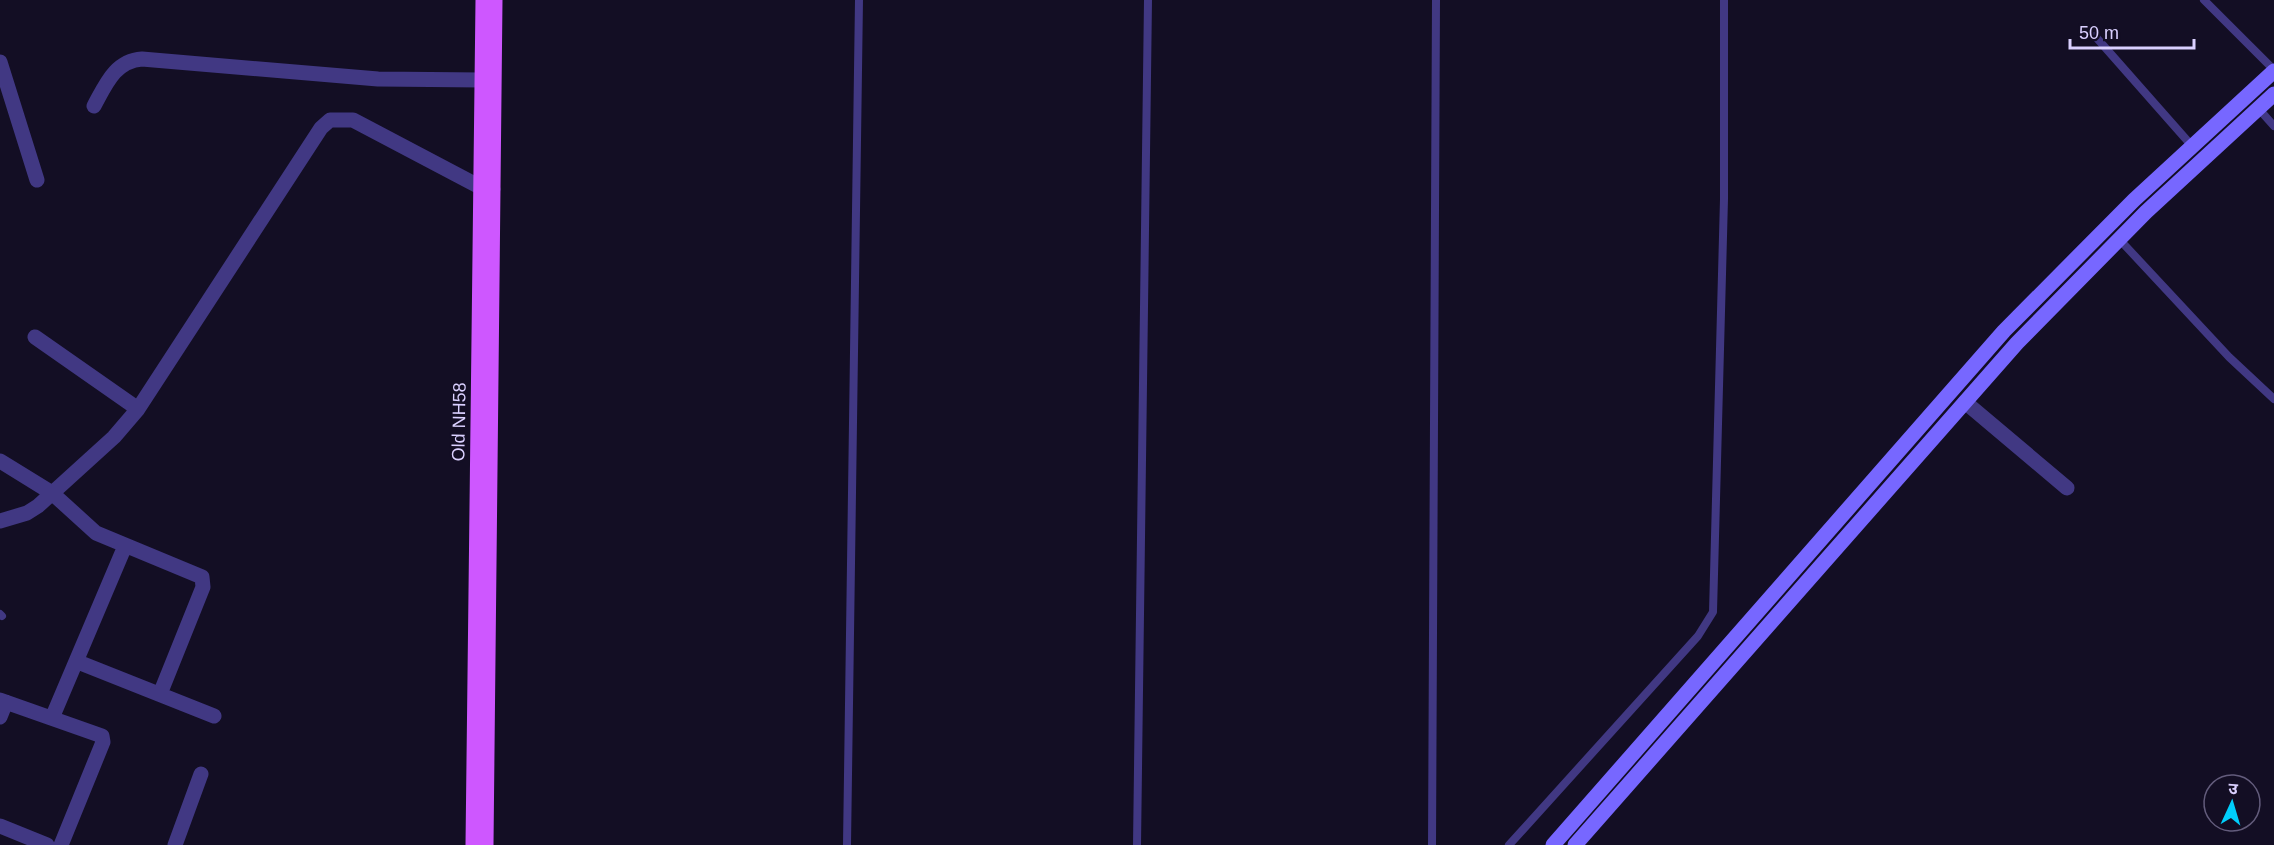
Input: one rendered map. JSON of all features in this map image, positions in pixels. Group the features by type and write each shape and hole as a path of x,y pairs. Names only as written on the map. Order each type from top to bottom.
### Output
{"main road":[{"name":"Old NH58","path":"483,0 483,80 488,188 486,845"},
{"name":"Old NH58","path":"473,845 488,188 495,0"},
{"path":"1553,845 2004,331 2133,200 2274,70"},
{"path":"1575,845 2017,343 2119,239 2274,94"}],"street":[{"path":"94,106 118,67 131,60 142,59 378,79 483,80"},
{"path":"0,62 37,180"},
{"path":"0,521 27,513 52,493 114,437 138,409 321,128 330,120 353,120 488,188"},
{"path":"35,337 138,409"},
{"path":"1965,402 2067,488"},
{"path":"0,461 52,493 96,533 197,574 205,581 160,694"},
{"path":"52,718 78,662 125,546"},
{"path":"78,662 214,716"},
{"path":"0,717 3,701 97,733 103,738 61,845"},
{"path":"175,845 201,774"},
{"path":"0,826 47,845"}],"lane":[{"path":"847,845 858,0"},
{"path":"1137,845 1148,0"},
{"path":"1432,845 1437,0"},
{"path":"1509,845 1698,636 1713,612 1724,199 1724,0"},
{"path":"2204,0 2274,70"},
{"path":"2095,36 2192,146"},
{"path":"2258,108 2274,126"},
{"path":"2119,239 2229,357 2274,399"}]}
